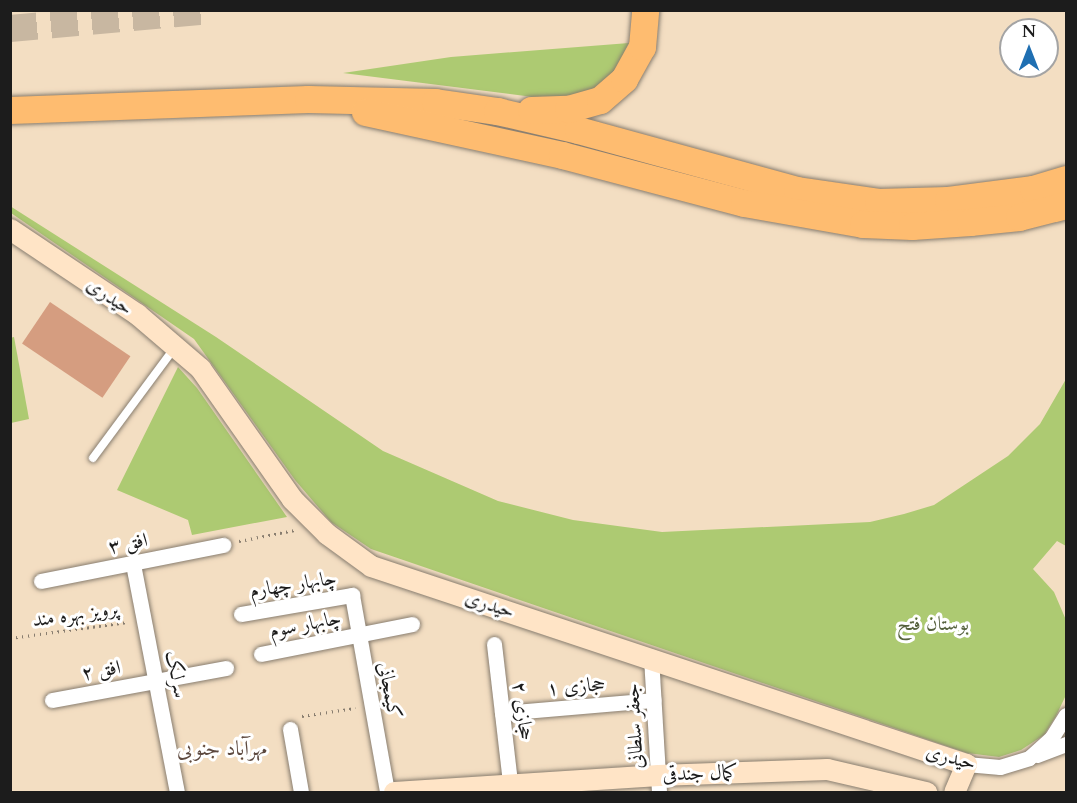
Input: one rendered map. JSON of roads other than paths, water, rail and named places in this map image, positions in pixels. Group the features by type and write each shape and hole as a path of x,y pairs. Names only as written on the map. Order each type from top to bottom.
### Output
{"highway":[{"path":"497,111 568,109 600,100 624,79 642,47 645,10"},
{"path":"308,99 562,154 744,203 863,224 912,226 970,222 1019,217 1066,205"},
{"path":"10,110 308,99 435,102 497,111 797,190 878,202 948,200 1033,189 1066,179"}],"street":[{"name":"حیدری","path":"10,229 137,314 200,368 292,499 318,526 371,566 651,657 966,764 1000,767 1029,758 1052,737 1066,715"},
{"name":"افق ۳","path":"41,581 223,545"},
{"name":"سرلک","path":"133,564 177,792"},
{"name":"چابهار چهارم","path":"241,614 352,595"},
{"name":"کیمجانی","path":"352,595 387,792"},
{"name":"چابهار سوم","path":"261,654 412,624"},
{"name":"حجازی ۲","path":"494,644 511,788"},
{"name":"جعفر سلطانی","path":"651,657 658,784"},
{"name":"افق ۲","path":"52,700 226,668"},
{"name":"حجازی ۱","path":"502,713 653,700"},
{"path":"290,729 301,792"},
{"path":"1029,758 1066,744"},
{"path":"954,792 966,764"},
{"name":"کمال جندقی","path":"394,792 658,784 827,769 926,792"}],"lane":[{"path":"93,458 176,346"}],"tunnel":[{"path":"10,28 213,10"}],"district":[{"name":"مهرآباد جنوبی","path":"222,749"}],"park label":[{"name":"بوستان فتح","path":"933,623"}]}
